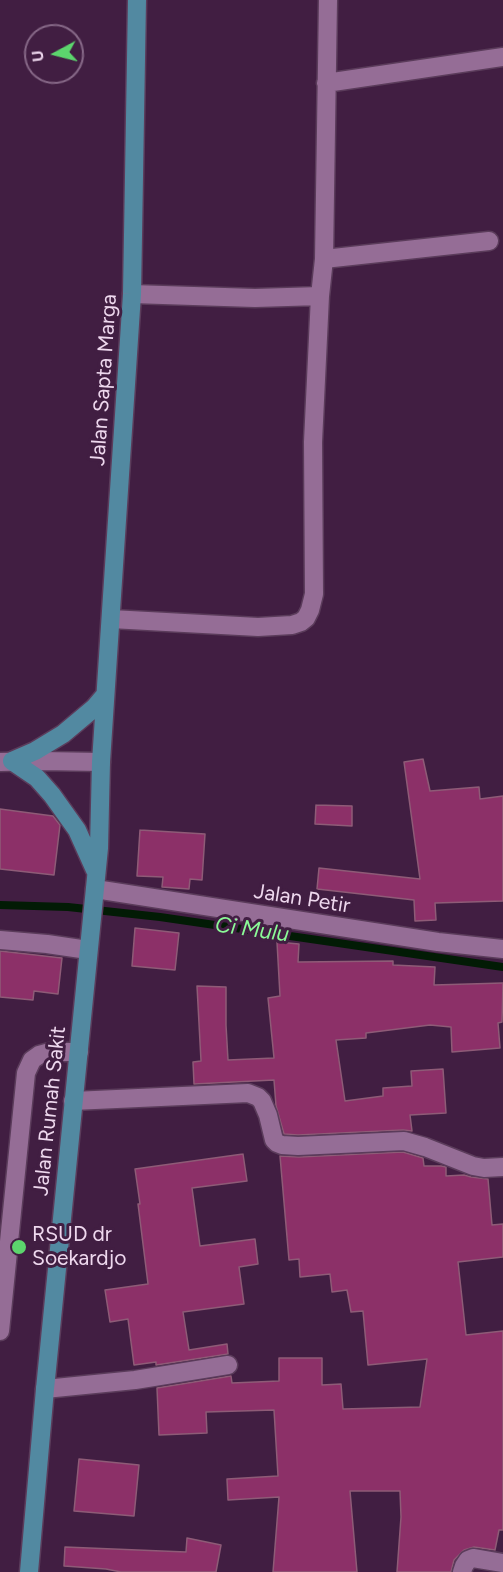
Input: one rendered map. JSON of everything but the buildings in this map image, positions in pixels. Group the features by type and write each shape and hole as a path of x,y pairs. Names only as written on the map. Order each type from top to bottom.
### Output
{"main road":[{"name":"Jalan Sapta Marga","path":"101,762 132,294 136,0"},
{"path":"6,762 35,751 63,734 94,708 105,695"},
{"path":"6,762 37,778 52,795 77,830 95,886"},
{"name":"Jalan Rumah Sakit","path":"29,1572 99,848 101,762"}],"street":[{"path":"111,620 258,627 292,625 306,618 310,610 314,594 313,442 324,259 328,0"},
{"path":"326,83 503,57"},
{"path":"324,259 489,241"},
{"path":"132,294 255,298 320,296"},
{"path":"6,762 101,762"},
{"name":"Jalan Petir","path":"95,886 417,939 503,949"},
{"path":"0,940 89,948"},
{"path":"0,1331 26,1073 32,1060 39,1055 50,1052 79,1052"},
{"path":"74,1101 248,1093 262,1101 275,1141 282,1145 404,1141 474,1166 503,1167"},
{"path":"45,1389 135,1380 228,1365"},
{"path":"462,1572 468,1560 473,1558 503,1563"}],"waterway":[{"name":"Ci Mulu","path":"0,905 68,907 160,917 503,967"}],"place":[{"name":"RSUD dr Soekardjo","path":"19,1247"}]}
